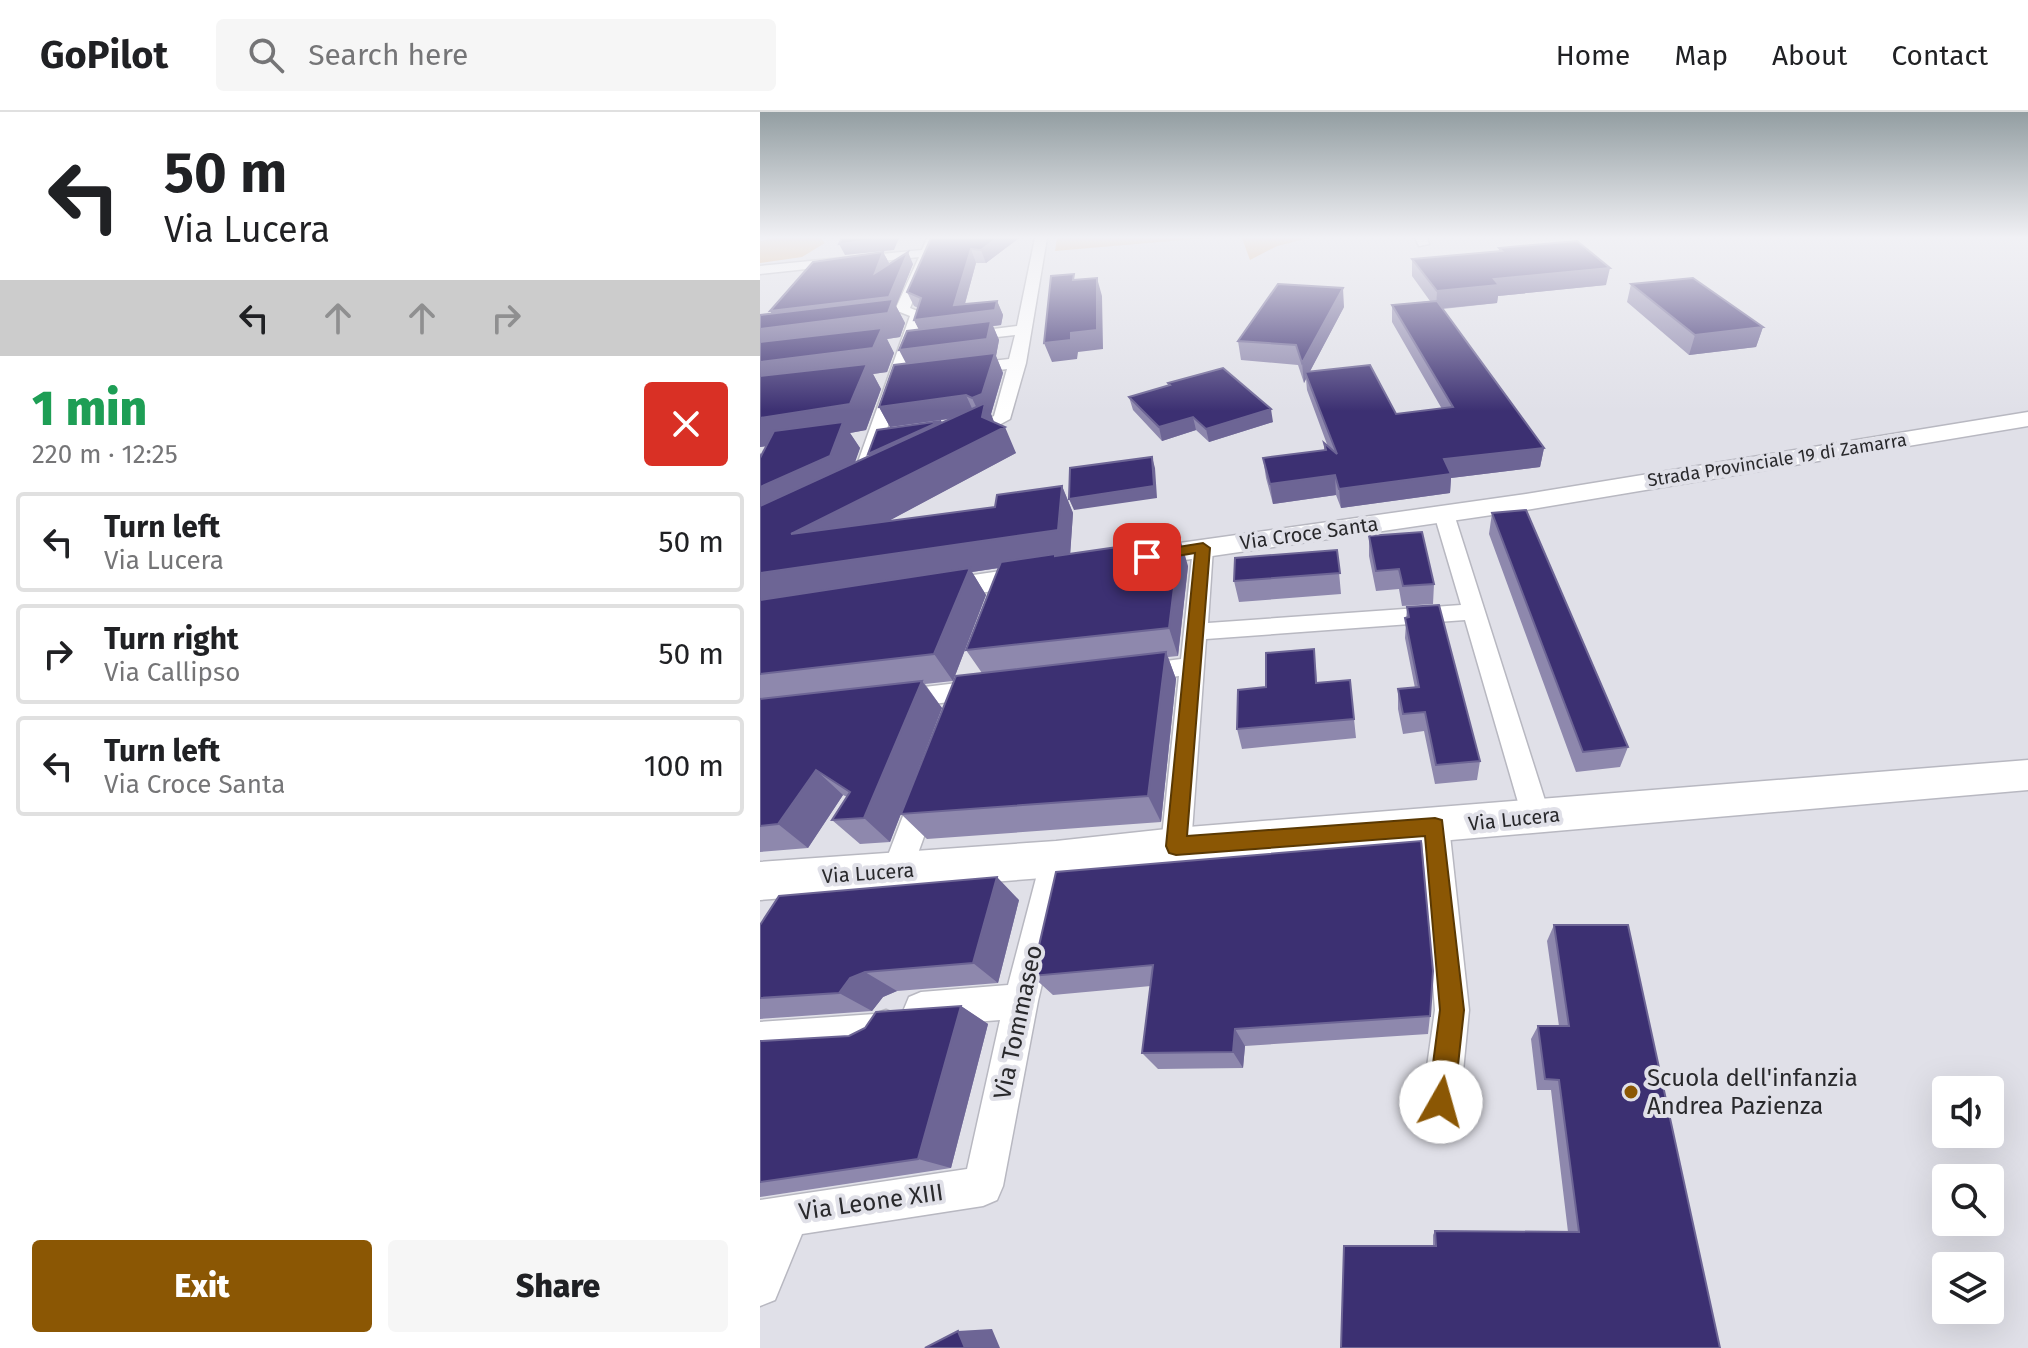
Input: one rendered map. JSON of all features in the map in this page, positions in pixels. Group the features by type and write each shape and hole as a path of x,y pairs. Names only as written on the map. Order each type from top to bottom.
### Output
{"street":[{"path":"908,296 902,310 918,314"},
{"path":"945,437 1002,419 1018,363 1029,296"},
{"path":"886,318 918,314"},
{"path":"862,475 867,438 910,343 918,314"},
{"path":"952,338 1022,330"},
{"path":"957,370 1018,363"},
{"name":"Strada Provinciale 19 di Zamarra","path":"1526,502 2028,419"},
{"path":"867,438 903,433"},
{"name":"Via Croce Santa","path":"1112,562 1526,502"},
{"path":"1444,514 1536,816"},
{"path":"1176,846 1203,548"},
{"path":"898,596 1001,594 1067,570"},
{"path":"1195,632 1473,612"},
{"path":"952,721 974,663"},
{"path":"1116,674 1192,666"},
{"path":"870,702 1009,686"},
{"path":"897,871 936,766"},
{"name":"Via Lucera","path":"760,881 1056,859 1176,846 2028,775"},
{"path":"1435,826 1452,1010 1441,1102"},
{"name":"Via Tommaseo","path":"983,1186 1021,1001 1056,859"},
{"path":"787,914 808,878"},
{"path":"760,1040 883,1031 897,1011 1021,1001"},
{"name":"Via Leone XIII","path":"775,1217 983,1186"},
{"path":"760,1285 775,1217"}],"building":[{"path":"783,296 890,296 889,297 770,311"},
{"path":"916,296 957,296 954,305 997,301 995,310 914,320 921,298"},
{"path":"1049,296 1097,296 1097,330 1071,333 1071,340 1044,343"},
{"path":"1270,296 1339,296 1302,363 1296,345 1238,341"},
{"path":"1646,296 1718,296 1763,327 1695,335"},
{"path":"893,299 888,313 760,329 760,315"},
{"path":"1437,301 1544,448 1444,459 1451,474 1339,489 1335,475 1270,484 1263,458 1326,450 1324,443 1337,454 1305,372 1370,365 1396,414 1453,407 1392,305"},
{"path":"991,321 987,339 899,350 907,331"},
{"path":"882,328 873,348 760,362 760,342"},
{"path":"995,353 982,394 972,398 966,395 879,407 894,365"},
{"path":"867,364 850,404 760,418 760,376"},
{"path":"1223,368 1271,409 1206,429 1193,417 1159,427 1129,397 1170,385 1168,383"},
{"path":"985,403 982,417 1005,427 791,534 995,507 997,495 1062,486 1058,530 760,573 760,506"},
{"path":"941,421 868,454 877,430"},
{"path":"843,422 830,456 760,487 760,458 774,431"},
{"path":"1152,457 1154,486 1069,499 1070,468"},
{"path":"1526,510 1628,747 1583,752 1492,513"},
{"path":"1422,532 1434,584 1403,586 1399,569 1376,571 1369,536"},
{"path":"1180,538 1169,628 966,650 1001,562"},
{"path":"1337,550 1340,573 1234,581 1235,558"},
{"path":"970,568 934,654 760,674 760,600"},
{"path":"1439,605 1480,761 1436,765 1425,712 1403,714 1398,689 1419,687 1405,618 1409,617 1407,607"},
{"path":"1314,649 1316,683 1350,680 1354,719 1237,729 1238,690 1266,687 1266,653"},
{"path":"1166,652 1148,796 901,814 956,676"},
{"path":"922,681 864,818 832,820 850,792 816,770 778,824 760,826 760,699"},
{"path":"1421,841 1433,971 1430,1016 1235,1029 1233,1052 1142,1053 1153,965 1032,976 1056,872"},
{"path":"997,877 973,963 865,972 850,978 839,993 760,998 760,925 779,896"},
{"name":"Scuola dell'infanzia Andrea Pazienza","path":"1554,925 1628,925 1720,1348 1341,1348 1344,1246 1436,1246 1435,1231 1579,1232 1559,1080 1545,1079 1538,1026 1569,1026"},
{"path":"961,1006 918,1159 760,1182 760,1041 849,1036 865,1028 876,1012"},
{"path":"958,1331 965,1348 925,1348"}],"place":[{"name":"Scuola dell'infanzia Andrea Pazienza","path":"1631,1092"}],"route":[{"path":"1147,557 1203,548 1176,846 1435,826 1452,1010 1441,1102"}]}
